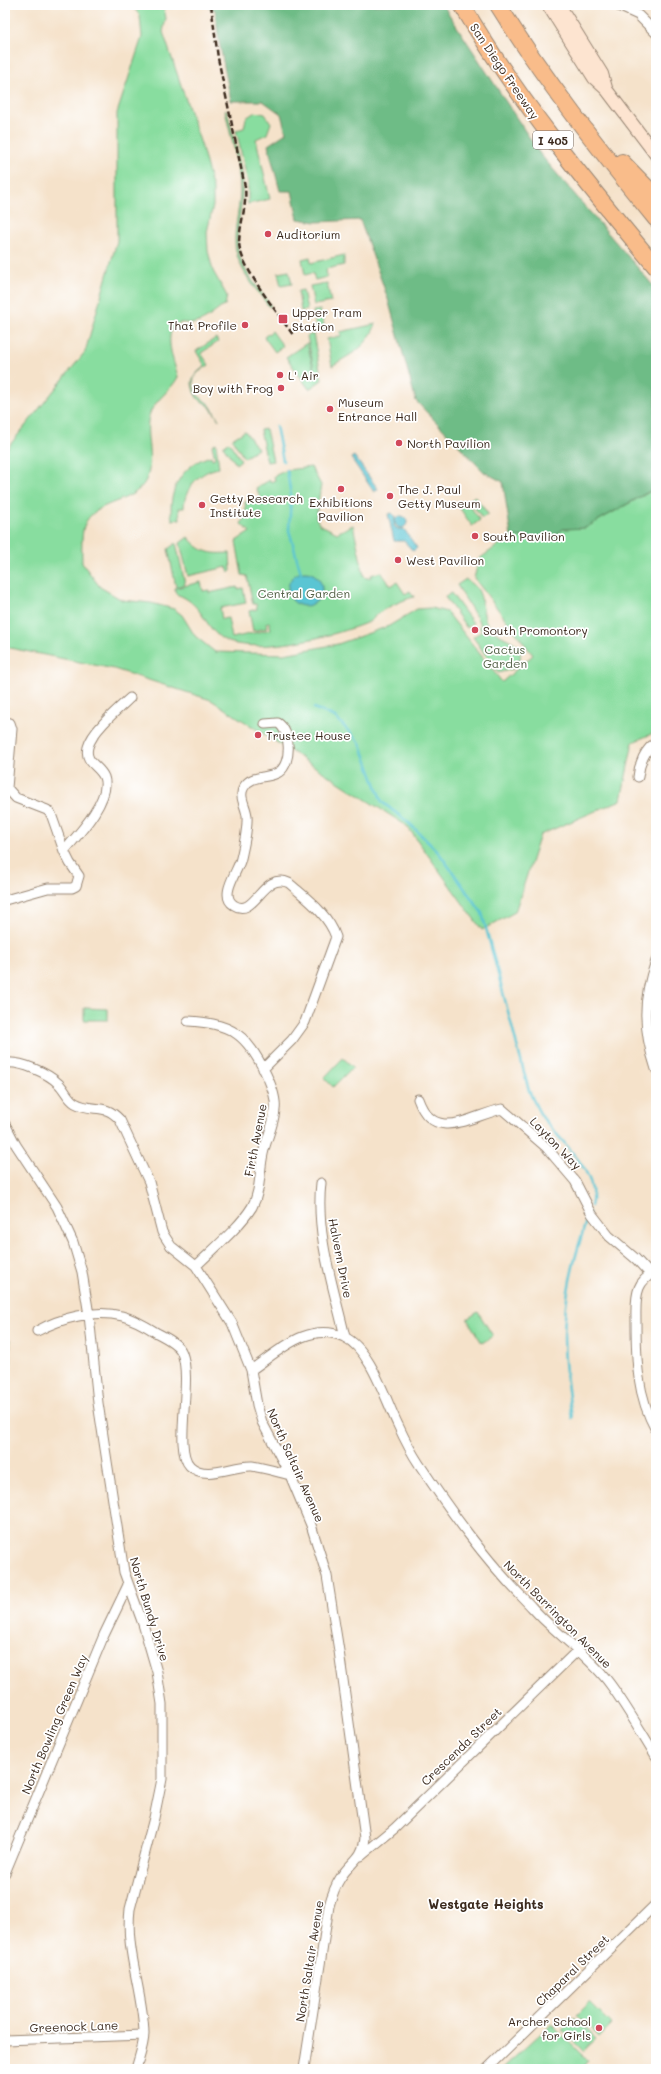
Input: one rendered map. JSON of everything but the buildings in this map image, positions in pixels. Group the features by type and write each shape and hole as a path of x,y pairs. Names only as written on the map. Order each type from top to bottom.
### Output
{"highway":[{"name":"San Diego Freeway","path":"462,5 489,50 539,122 656,267"},
{"path":"471,5 485,30 543,114 656,254"},
{"name":"I 405","path":"498,5 524,46 561,99 656,219"},
{"path":"561,99 656,197"}],"main road":[{"path":"548,5 594,78 606,89 656,155"},
{"path":"559,5 602,74 606,89"}],"street":[{"path":"616,5 638,15 656,33"},
{"path":"64,851 95,812 105,788 104,778 88,757 88,746 98,731 130,698"},
{"path":"5,722 10,723 12,728 7,788 16,798 47,810 51,814 64,851 70,863 78,872 79,882 72,888 48,888 5,900"},
{"path":"263,1069 292,1040 305,1022 336,937 332,925 322,913 289,883 284,881 276,880 268,884 247,906 240,907 233,905 229,899 228,892 240,865 247,821 242,793 244,786 256,778 274,775 281,771 286,764 287,736 284,730 278,723 265,724"},
{"path":"638,777 639,767 642,760 652,745 656,743"},
{"path":"656,961 649,979 645,1001 645,1022 648,1046 656,1069"},
{"name":"Firth Avenue","path":"188,1021 207,1022 236,1033 248,1045 272,1087 276,1111 265,1143 258,1192 252,1206 243,1218 196,1266"},
{"name":"North Saltair Avenue","path":"5,1064 22,1065 53,1079 74,1103 83,1107 105,1109 113,1113 120,1120 149,1182 162,1232 171,1246 196,1266 232,1323 251,1370 257,1405 262,1422 290,1475 311,1525 327,1576 365,1830 365,1844 360,1858 342,1875 334,1888 329,1906 304,2069"},
{"name":"Layton Way","path":"418,1099 423,1113 432,1121 441,1124 453,1124 502,1109 510,1114 546,1147 575,1181 592,1214 609,1236 653,1272"},
{"name":"North Bundy Drive","path":"5,1124 16,1145 57,1207 73,1242 82,1272 89,1315 98,1403 124,1572 143,1624 157,1672 162,1704 162,1779 154,1818 130,1909 128,1923 129,1942 142,2013 144,2035 136,2069"},
{"name":"Halvern Drive","path":"321,1183 319,1199 324,1247 346,1337"},
{"path":"653,1272 639,1287 636,1298 636,1343 638,1376 643,1399 656,1430"},
{"path":"37,1331 66,1318 107,1314 128,1318 169,1340 182,1352 185,1365 186,1390 182,1443 183,1456 191,1466 200,1471 213,1472 237,1466 252,1466 290,1475"},
{"path":"251,1370 302,1336 318,1332 330,1332 346,1337"},
{"name":"North Barrington Avenue","path":"346,1337 366,1357 399,1427 417,1460 470,1537 520,1595 578,1650 610,1683 656,1756"},
{"name":"North Bowling Green Way","path":"5,1873 104,1635 128,1585"},
{"name":"Crescenda Street","path":"360,1858 394,1828 578,1650"},
{"name":"Chaparal Street","path":"487,2069 656,1904"},
{"name":"Greenock Lane","path":"5,2040 144,2035"}],"green space":[{"path":"132,5 163,5 166,18 163,32 201,144 213,189 213,206 207,232 208,251 213,271 227,296 225,305 206,319 194,323 180,323 174,327 171,332 170,347 178,377 154,406 149,416 148,432 150,465 146,480 133,494 96,511 89,517 84,526 82,539 82,563 100,587 122,600 151,603 174,609 182,615 195,636 215,652 284,654 338,644 389,626 417,609 431,608 447,612 502,682 533,655 474,578 479,559 511,536 550,539 563,529 585,528 653,490 656,494 656,732 633,742 621,800 540,835 515,912 482,930 407,826 211,700 114,669 5,647 5,451 85,352 117,241 117,113 142,37 140,16"},
{"path":"205,5 443,5 540,154 656,289 656,494 652,490 585,528 563,529 550,539 511,536 503,482 484,472 416,401 388,299 360,220 316,222 298,219 292,191 280,191 268,145 286,133 281,114 263,101 231,101 219,41 215,10"},
{"path":"225,110 227,110 241,175 242,201 237,246 241,261 248,275 271,306 269,307 246,276 239,262 235,247 236,223 240,199 240,181 237,160"},
{"path":"255,112 265,114 271,123 267,134 256,139 270,199 248,204 248,183 236,130 244,128 246,118"},
{"path":"344,255 344,265 326,269 327,277 315,280 313,273 305,275 302,259 310,257 311,263"},
{"path":"289,271 292,284 281,286 278,273"},
{"path":"327,283 331,302 314,305 310,286"},
{"path":"303,290 307,310 301,311 298,291"},
{"path":"320,310 325,329 317,331 313,311"},
{"path":"376,324 368,339 358,350 332,366 327,339 341,336 340,332"},
{"path":"272,331 283,346 275,352 264,337"},
{"path":"313,334 322,380 309,389 286,357 307,343 316,378 307,336"},
{"path":"216,338 218,342 201,353 209,365 195,376 194,388 196,394 210,405 219,420 209,406 197,398 192,383 194,376 205,366 196,351"},
{"path":"266,429 273,461 267,462 260,430"},
{"path":"245,431 258,449 244,458 232,439"},
{"path":"229,442 241,460 236,464 223,446"},
{"path":"216,443 219,468 206,473 194,482 187,494 184,508 179,508 180,519 172,520 172,499 174,489 179,480 192,465 211,456 212,459 215,458 212,445"},
{"name":"Central Garden","path":"311,467 321,485 316,517 319,524 337,533 353,525 364,576 366,578 371,577 371,575 381,572 391,586 397,582 405,594 410,591 414,597 389,607 366,623 348,630 314,639 276,645 258,646 229,642 214,632 193,604 176,594 175,588 201,582 203,591 209,590 209,593 237,587 237,589 243,588 246,603 220,608 222,619 228,618 232,638 271,629 269,622 266,623 267,628 253,631 249,611 257,609 256,604 253,604 247,576 242,575 236,541 250,532 241,524 246,514 245,502 247,501 248,503 261,499 256,488 270,480 271,482 275,480 274,476 287,470"},
{"path":"475,496 488,514 482,518 469,500"},
{"path":"467,502 480,520 472,526 459,507"},
{"path":"188,537 198,547 208,552 230,553 231,571 229,572 227,567 188,576 180,543"},
{"path":"176,543 185,584 176,587 168,549"},
{"name":"Cactus Garden","path":"466,579 478,590 481,596 484,616 490,628 511,640 519,647 520,659 513,669 498,673 473,637 482,631 479,627 481,625 457,585"},
{"path":"451,593 473,623 467,628 445,597"},
{"path":"84,1008 108,1009 108,1020 84,1020"},
{"path":"343,1058 353,1067 333,1087 324,1078"},
{"path":"478,1312 493,1336 482,1343 467,1319"},
{"path":"10,1340 11,1363 5,1363 5,1341"},
{"path":"590,2002 612,2024 599,2037 577,2015"},
{"path":"575,2017 596,2039 583,2051 562,2030"},
{"path":"551,2024 588,2061 583,2069 502,2069"}],"water":[{"path":"354,456 378,489 374,492 351,458"},
{"path":"392,513 395,517 394,526 398,529 404,529 417,548 413,551 404,541 394,541 388,514"},
{"path":"399,516 403,516 407,522 403,528 399,528 395,524 395,520"},
{"path":"302,572 308,572 312,573 319,579 322,589 321,596 315,603 308,606 302,606 298,605 291,599 288,592 288,586 289,582 295,575"}],"waterway":[{"path":"276,426 283,461"},
{"path":"287,470 291,496 289,530 301,573"},
{"path":"314,708 335,717 360,743 382,802 409,823 439,853 482,913 529,1091 543,1118 577,1158 585,1170 593,1194 591,1206"},
{"path":"572,1418 565,1355 564,1330 566,1304 577,1251 589,1212"}],"railway":[{"path":"211,5 218,58 245,187 245,201 239,242 241,252 245,264 252,276 293,335"}],"place":[{"name":"Auditorium","path":"268,234"},
{"name":"Upper Tram Station","path":"283,319"},
{"name":"That Profile","path":"245,325"},
{"name":"L' Air","path":"280,375"},
{"name":"Boy with Frog","path":"281,388"},
{"name":"Museum Entrance Hall","path":"330,409"},
{"name":"North Pavilion","path":"399,443"},
{"name":"Exhibitions Pavilion","path":"341,489"},
{"name":"The J. Paul Getty Museum","path":"390,496"},
{"name":"Getty Research Institute","path":"202,505"},
{"name":"South Pavilion","path":"475,536"},
{"name":"West Pavilion","path":"398,560"},
{"name":"South Promontory","path":"475,630"},
{"name":"Trustee House","path":"258,735"},
{"name":"Archer School for Girls","path":"599,2028"}],"district":[{"name":"Westgate Heights","path":"486,1903"}]}
